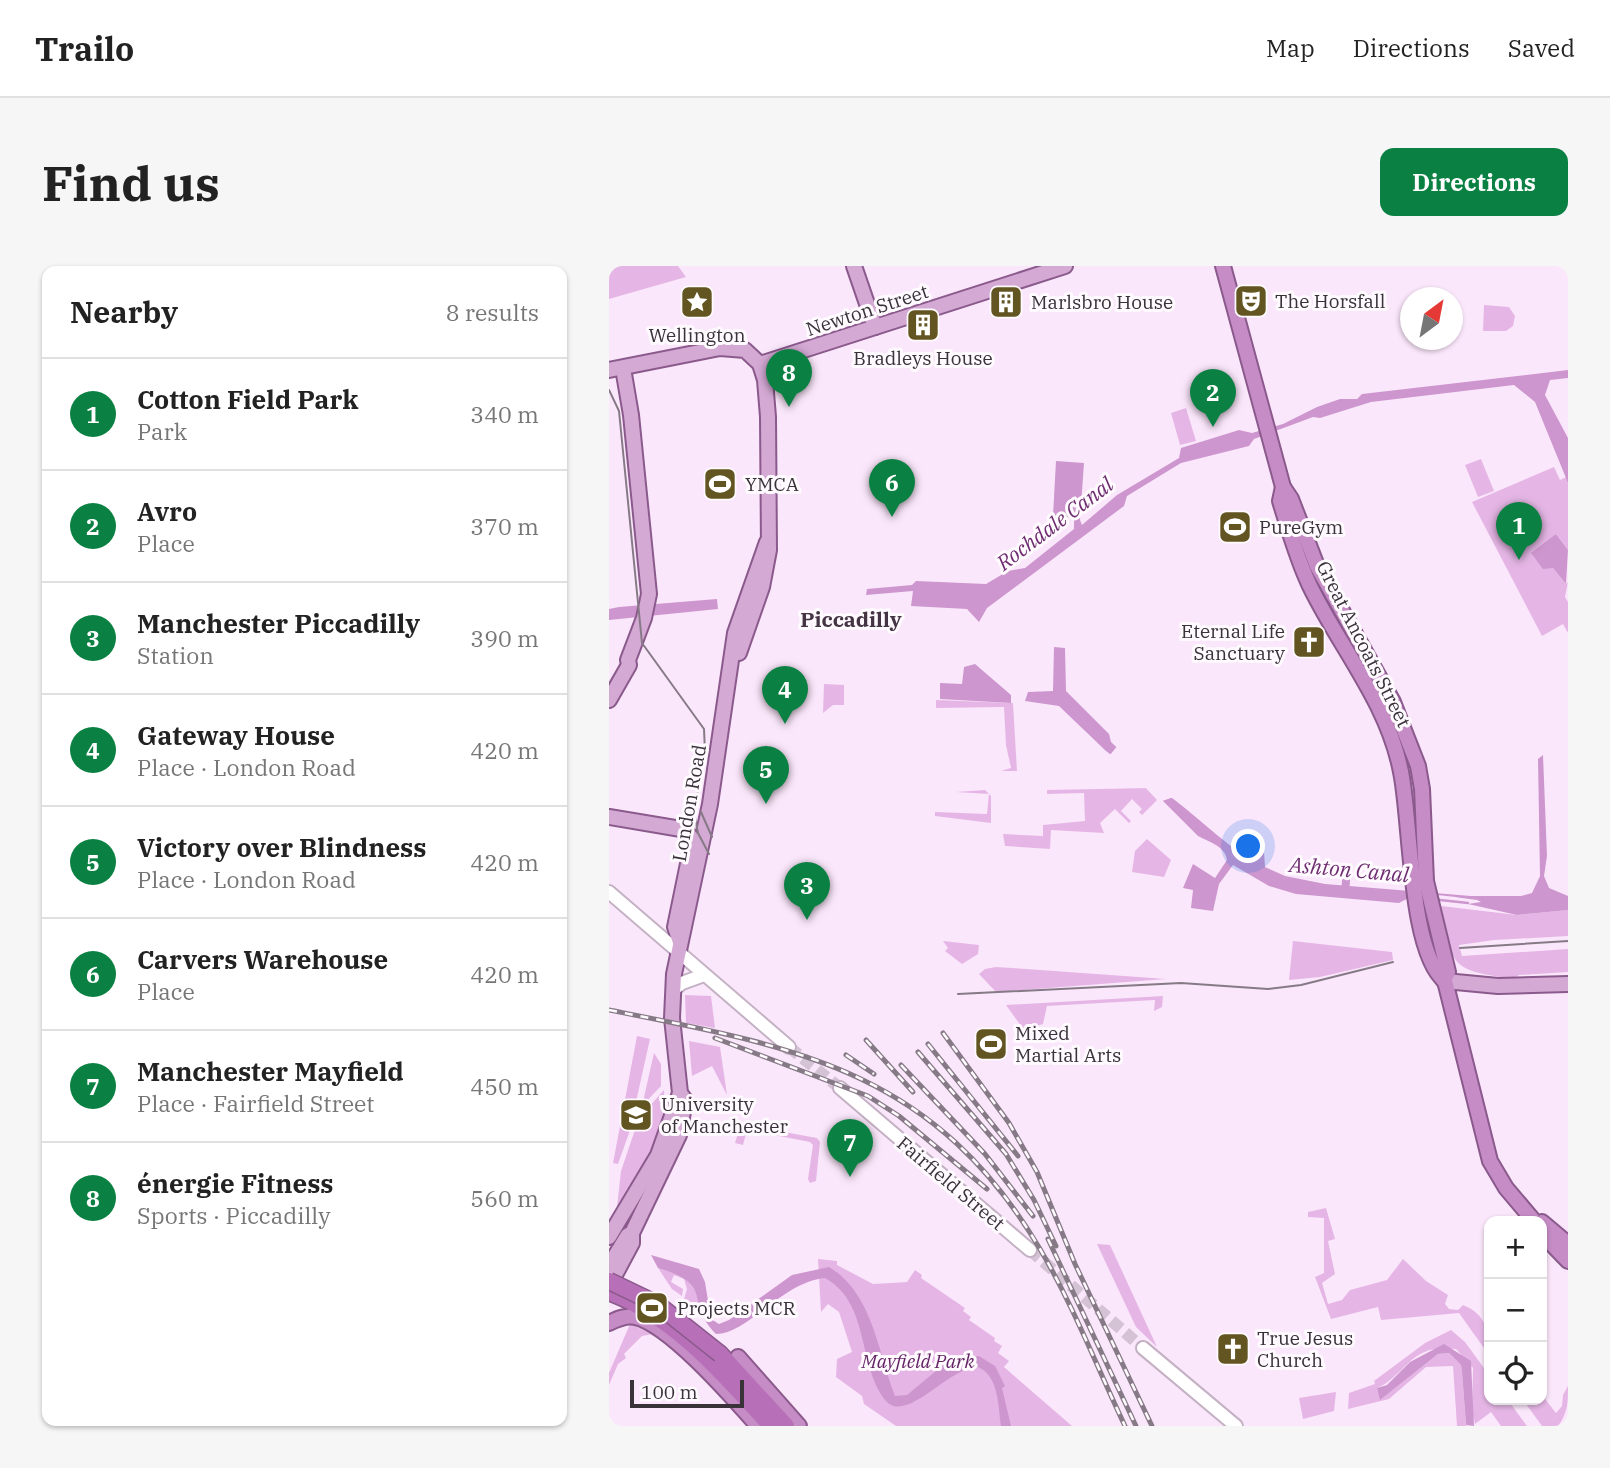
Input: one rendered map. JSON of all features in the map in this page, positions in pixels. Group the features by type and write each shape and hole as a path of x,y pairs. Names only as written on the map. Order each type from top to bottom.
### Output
{"highway":[{"name":"Great Ancoats Street","path":"1223,266 1283,488 1291,499 1326,584 1393,702 1417,766 1422,789 1425,911"},
{"name":"Great Ancoats Street","path":"1283,488 1280,501 1310,587 1384,719 1401,769 1411,870 1425,911 1436,975 1444,981 1490,1161 1506,1188 1533,1216"},
{"path":"1310,587 1326,584"},
{"path":"1354,664 1362,649"},
{"name":"Great Ancoats Street","path":"1547,1228 1568,1244"},
{"path":"1547,1239 1568,1261"},
{"path":"611,1276 657,1304 786,1426"},
{"path":"609,1292 670,1326 716,1359 771,1426"},
{"path":"609,1323 619,1318 636,1317 662,1333 705,1370 758,1426"},
{"path":"738,1357 799,1426"}],"main road":[{"path":"854,266 875,327"},
{"name":"Newton Street","path":"759,362 802,351 1065,266"},
{"path":"609,700 629,665 628,660 649,600 639,483 616,369 736,348 759,362"},
{"name":"London Road","path":"611,1230 658,1155 680,1093 672,1018 673,990 710,804 731,670 730,658 766,570 769,550 767,403 759,362"},
{"name":"London Road","path":"609,817 686,832 692,843 675,927 680,948"},
{"path":"609,892 680,948 704,975 789,1047"},
{"path":"673,990 682,983 704,975"},
{"path":"1444,981 1474,984 1568,984"},
{"path":"1450,1004 1460,990 1474,984"},
{"name":"Fairfield Street","path":"840,1088 1030,1250"},
{"name":"London Road","path":"611,1276 625,1238 632,1233 680,1135 685,1100 680,1093"},
{"path":"1143,1348 1236,1426"}],"green space":[{"path":"609,266 678,266 686,277 609,299"},
{"path":"1484,305 1509,307 1515,316 1513,326 1506,331 1483,331"},
{"path":"1186,408 1196,441 1180,445 1171,413"},
{"path":"1481,459 1494,491 1478,497 1465,465"},
{"path":"1554,467 1560,480 1566,477 1568,483 1568,550 1556,534 1543,568 1553,568 1566,584 1568,582 1565,597 1568,602 1568,633 1563,624 1542,636 1472,502"},
{"path":"824,684 844,685 844,705 833,705 823,713"},
{"path":"936,700 1013,703 1017,771 1001,771 1011,768 1006,745 1004,707 936,708"},
{"path":"1149,788 1157,800 1142,815 1139,812 1142,809 1132,799 1121,811 1131,821 1129,823 1115,809 1100,823 1104,833 1051,830 1050,849 1005,846 1003,834 1043,836 1043,825 1085,821 1084,793 1047,794 1047,790"},
{"path":"985,790 989,794 956,792"},
{"path":"989,794 991,796 991,823 935,816 935,812 987,814"},
{"path":"1147,839 1171,860 1164,877 1132,872 1135,851"},
{"path":"1441,906 1517,915 1568,910 1568,936 1494,940 1459,945 1462,956 1568,949 1568,972 1519,975 1513,979 1465,968 1457,962 1452,953"},
{"path":"943,941 979,945 978,954 962,964 945,951 948,948"},
{"path":"1293,941 1392,952 1393,960 1320,977 1289,980"},
{"path":"996,967 1166,979 996,992 979,974 985,969"},
{"path":"685,995 711,996 715,1028 686,1023"},
{"path":"1163,996 1162,1007 1154,1011 1155,1000 1047,1006 1043,1024 1024,1030 1006,1005"},
{"path":"637,1036 650,1039 629,1133 618,1164 613,1163"},
{"path":"689,1041 720,1047 727,1095 712,1066 692,1076"},
{"path":"654,1053 661,1064 661,1086 642,1106"},
{"path":"664,1090 662,1122 657,1138 617,1207 621,1171 639,1118"},
{"path":"745,1125 817,1138 820,1142 816,1181 810,1183 808,1179 813,1145 810,1142 747,1130 743,1145 735,1143 739,1130"},
{"path":"1326,1208 1335,1239 1328,1241 1335,1274 1322,1283 1328,1304 1342,1300 1350,1290 1387,1280 1403,1259 1426,1281 1448,1295 1445,1304 1449,1309 1458,1310 1463,1305 1482,1319 1484,1348 1459,1313 1381,1320 1378,1307 1331,1319 1315,1277 1324,1273 1324,1218 1308,1217 1308,1212"},
{"path":"1097,1244 1110,1245 1157,1347 1136,1327"},
{"name":"Mayfield Park","path":"818,1259 837,1261 837,1265 873,1284 907,1282 915,1270 922,1275 921,1278 965,1308 963,1311 971,1317 969,1320 1002,1346 998,1353 1009,1361 1004,1367 1072,1426 896,1426 864,1404 862,1396 836,1377 837,1359 852,1352 839,1312 828,1304 821,1312"},
{"path":"658,1268 677,1274 688,1281 696,1292 700,1311 684,1299 687,1289 684,1279 674,1275 671,1282 683,1289 682,1296 672,1289"},
{"path":"630,1324 652,1334 642,1336 624,1354 626,1358 618,1364 609,1385 609,1373"},
{"path":"1451,1330 1465,1342 1484,1368 1484,1405 1512,1405 1527,1426 1501,1426 1491,1412 1475,1424 1472,1411 1473,1368 1456,1349 1434,1349 1420,1354 1377,1388 1381,1399 1438,1354 1449,1353 1461,1365 1466,1426 1457,1426 1453,1366 1426,1367 1389,1399 1348,1409 1349,1393 1375,1384 1374,1381 1425,1343"},
{"path":"1568,1386 1567,1407 1558,1426 1542,1426 1527,1405 1547,1405 1547,1401 1556,1413 1562,1406 1563,1395"},
{"path":"1336,1392 1334,1411 1303,1419 1299,1398"}],"shaded area":[{"path":"1568,370 1568,378 1550,380 1545,395 1568,438 1568,483 1535,402 1514,385 1371,402 1320,418 1313,417 1254,439 1249,446 1181,463 1127,496 1124,506 987,608 979,622 967,609 911,606 913,591 866,595 867,589 912,585 916,581 986,584 1008,571 1025,568 1074,529 1074,518 1053,516 1056,461 1084,463 1080,520 1082,525 1117,495 1179,458 1181,448 1239,430 1252,433 1283,424 1317,407 1340,399 1357,399 1362,394"},
{"path":"1556,534 1568,550 1566,584 1553,568 1543,569 1531,553"},
{"path":"717,599 718,609 609,620 609,609 619,607"},
{"path":"1054,647 1065,648 1066,691 1109,734 1111,742 1164,792 1228,843 1250,859 1255,845 1264,852 1265,867 1285,876 1325,884 1471,896 1521,896 1532,893 1540,876 1538,759 1543,755 1547,856 1544,876 1549,888 1568,896 1568,910 1517,915 1468,904 1481,902 1477,900 1447,896 1417,896 1399,903 1296,894 1269,886 1233,865 1219,884 1213,911 1191,908 1193,890 1183,888 1193,864 1215,878 1227,860 1226,855 1216,845 1198,836 1134,772 1106,751 1059,706 1025,701 1028,692 1053,691"},
{"path":"975,664 1011,695 1011,703 940,699 940,683 962,684 964,667"},
{"path":"651,1255 699,1269 705,1282 711,1319 719,1324 729,1320 792,1275 829,1267 843,1278 864,1307 895,1396 907,1395 948,1361 979,1356 995,1366 1005,1386 1002,1388 1011,1426 1001,1426 994,1384 985,1371 978,1367 954,1375 904,1406 894,1406 885,1400 870,1369 849,1302 839,1289 825,1278 794,1288 740,1326 716,1334 701,1312 693,1287 676,1274 658,1268"},
{"path":"1444,1344 1471,1361 1474,1426 1466,1425 1461,1365 1449,1353 1438,1354 1380,1400 1377,1388 1387,1385 1410,1362"}],"pier":[{"path":"1119,744 1166,790 1177,796 1159,802 1126,767 1111,759 1109,756"}],"waterway":[{"name":"Ashton Canal","path":"1345,892 1346,881"},
{"path":"1435,896 1440,900 1468,903"}],"tunnel":[{"path":"789,1047 840,1088"},
{"path":"1030,1250 1143,1348"}],"tram line":[{"path":"609,390 619,411 642,643 704,729 705,752 694,813 698,833 709,854"},
{"path":"701,812 712,837"},
{"path":"1460,948 1568,941"},
{"path":"958,994 1181,983 1268,989 1301,985 1393,962"}],"railway":[{"path":"609,1010 741,1038 800,1055 855,1076 907,1104 954,1141 999,1189 1040,1249 1074,1314 1125,1426"},
{"path":"943,1033 1009,1123 1037,1172 1075,1264 1152,1426"},
{"path":"715,1038 868,1096 899,1116 987,1189"},
{"path":"866,1040 913,1092"},
{"path":"928,1044 1018,1156"},
{"path":"918,1052 1006,1154 1034,1200 1056,1246"},
{"path":"846,1055 874,1074"},
{"path":"901,1065 985,1154 1033,1216"},
{"path":"1048,1239 1136,1426"}],"place":[{"name":"The Horsfall","path":"1251,301"},
{"name":"Wellington","path":"697,302"},
{"name":"Marlsbro House","path":"1006,302"},
{"name":"Bradleys House","path":"923,325"},
{"name":"énergie Fitness","path":"789,407"},
{"name":"Avro","path":"1213,427"},
{"name":"YMCA","path":"720,484"},
{"name":"Carvers Warehouse","path":"892,517"},
{"name":"PureGym","path":"1235,527"},
{"name":"Cotton Field Park","path":"1519,560"},
{"name":"Eternal Life Sanctuary","path":"1309,642"},
{"name":"Gateway House","path":"785,724"},
{"name":"Victory over Blindness","path":"766,804"},
{"name":"Manchester Piccadilly","path":"807,920"},
{"name":"Mixed Martial Arts","path":"991,1044"},
{"name":"University of Manchester","path":"636,1115"},
{"name":"Manchester Mayfield","path":"850,1177"},
{"name":"Projects MCR","path":"652,1308"},
{"name":"True Jesus Church","path":"1233,1349"}],"district":[{"name":"Piccadilly","path":"851,620"}],"water label":[{"name":"Rochdale Canal","path":"1055,524"}]}
